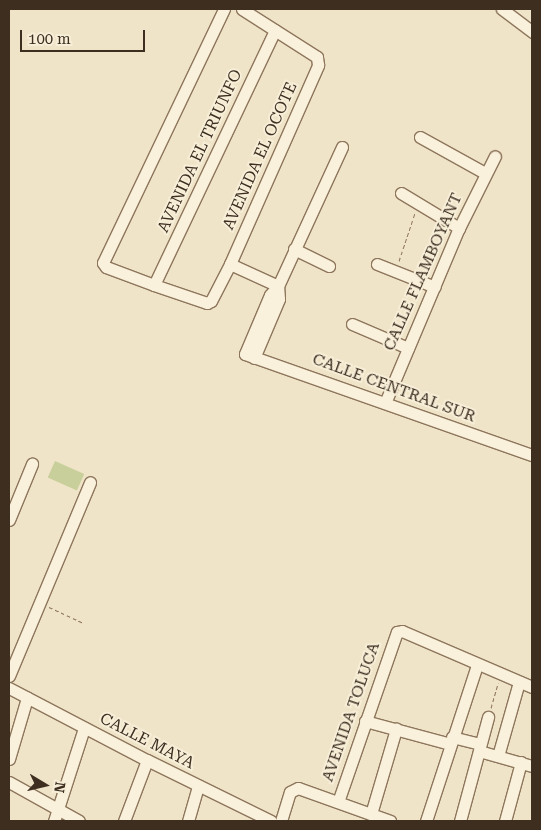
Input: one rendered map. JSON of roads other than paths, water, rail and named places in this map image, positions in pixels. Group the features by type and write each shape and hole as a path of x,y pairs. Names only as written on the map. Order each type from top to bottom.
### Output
{"street":[{"path":"154,285 106,266 103,263 224,9"},
{"path":"242,9 275,30"},
{"path":"502,9 532,32"},
{"name":"AVENIDA EL OCOTE","path":"154,285 206,303 211,300 230,264 318,60 275,30"},
{"name":"AVENIDA EL TRIUNFO","path":"154,285 275,30"},
{"path":"420,137 485,173"},
{"path":"230,264 278,286 342,147"},
{"name":"CALLE FLAMBOYANT","path":"385,403 460,228 485,173 495,156"},
{"path":"401,193 460,228"},
{"path":"294,249 330,266"},
{"path":"377,264 435,287"},
{"name":"CALLE CENTRAL SUR","path":"278,286 279,299 250,356 333,383 532,454"},
{"path":"352,324 408,348"},
{"path":"9,520 32,464"},
{"path":"9,676 90,482"},
{"name":"AVENIDA TOLUCA","path":"338,802 397,632 402,631 477,665"},
{"path":"426,821 477,665 532,687"},
{"path":"498,756 519,682"},
{"name":"CALLE MAYA","path":"9,688 258,818 271,821"},
{"path":"9,759 27,698"},
{"path":"460,821 488,717"},
{"path":"365,721 396,730 451,740 526,764 505,821"},
{"path":"56,816 84,728"},
{"path":"371,814 396,730"},
{"path":"124,821 147,760"},
{"path":"9,782 56,816 79,821"},
{"path":"188,821 198,785"},
{"path":"280,821 290,792 298,788 390,821"}]}
